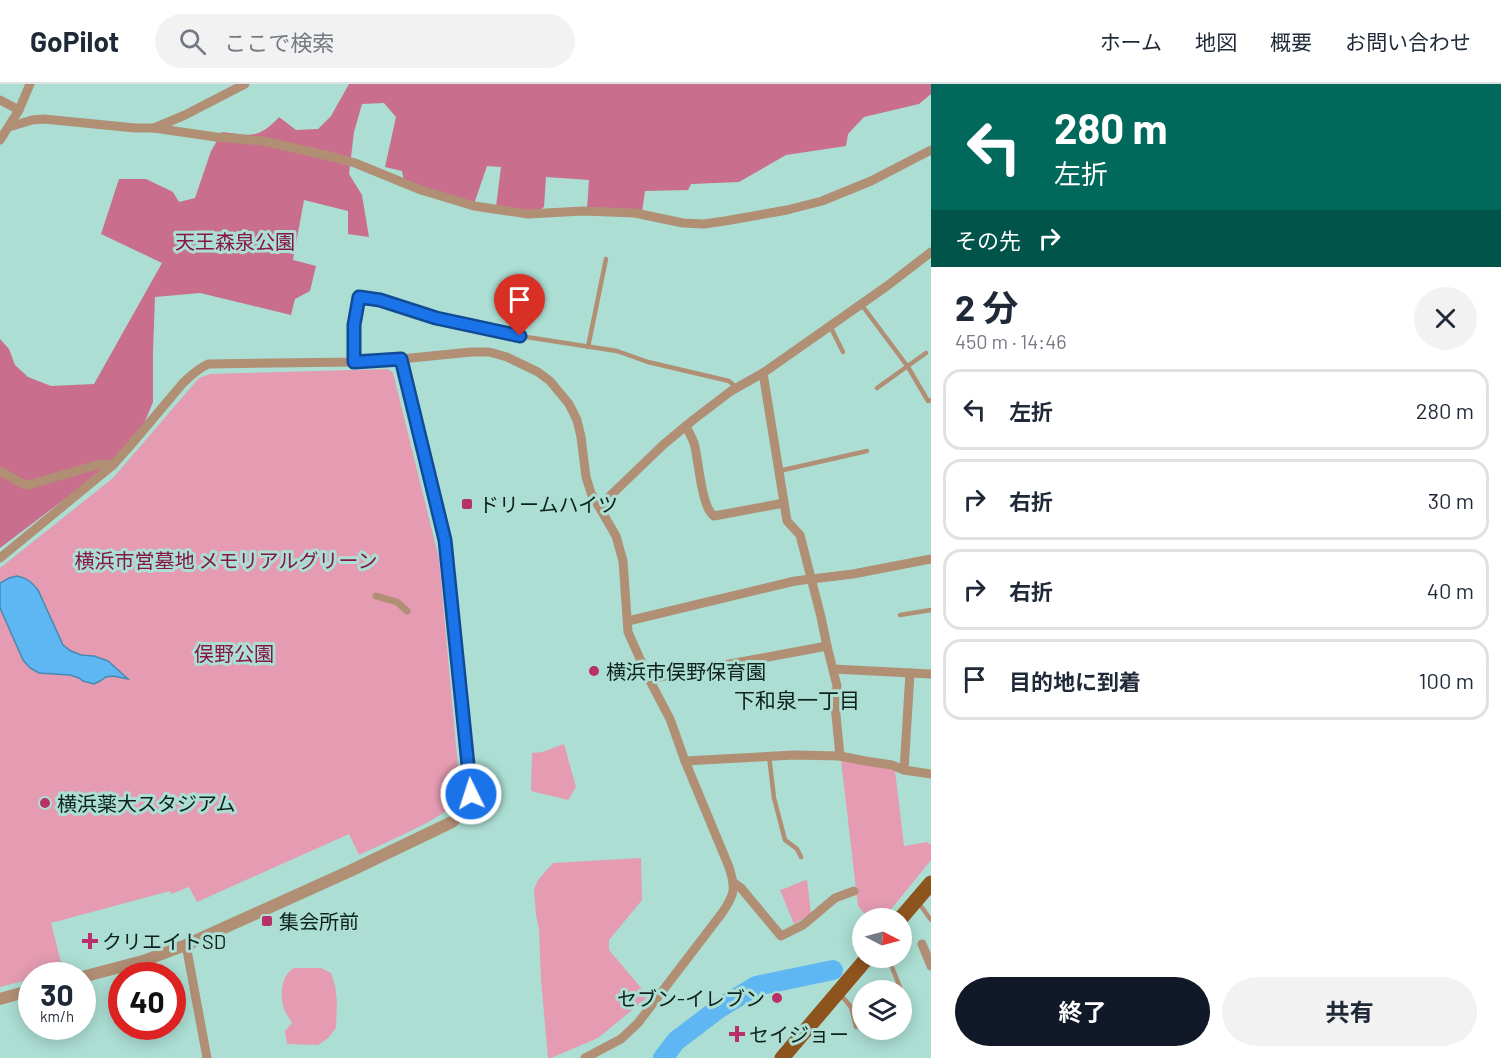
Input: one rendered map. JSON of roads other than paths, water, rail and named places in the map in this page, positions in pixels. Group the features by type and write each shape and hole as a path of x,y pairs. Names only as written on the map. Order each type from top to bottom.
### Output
{"main road":[{"path":"909,908 931,883"},
{"path":"782,1058 859,968"}],"street":[{"path":"0,140 19,110 30,84"},
{"path":"154,128 245,84"},
{"path":"0,100 19,110"},
{"path":"9,127 44,119 154,128 263,141 355,163 421,190 474,206 528,214 583,211 635,213 683,223 704,224 787,210 822,201 871,181 931,150"},
{"path":"600,508 622,484 686,426 737,388 763,373 887,286 931,252"},
{"path":"0,558 113,465 183,383 208,364 354,362 461,352 489,352 507,357 538,372 550,381 569,404 577,420 586,477 591,493 616,536 624,561 628,632 670,719 734,883 732,898 722,913 638,1023 621,1039 585,1058"},
{"path":"96,973 143,961 186,945 350,872 452,822 465,811 471,794 470,778 445,540 401,359"},
{"path":"763,373 787,521 800,535 837,686 835,705 840,756"},
{"path":"686,426 694,442 705,500 710,513 714,516 784,503"},
{"path":"0,471 28,485 97,465 113,465"},
{"path":"628,621 795,581 853,574 931,559"},
{"path":"376,596 397,602 407,612"},
{"path":"649,679 827,646"},
{"path":"833,669 931,674"},
{"path":"904,770 910,673"},
{"path":"685,761 794,755 840,756 931,774"},
{"path":"734,883 741,888 781,936 804,925 835,898 854,891"},
{"path":"922,944 931,966"},
{"path":"186,945 207,1058"},
{"path":"0,999 18,994"}],"lane":[{"path":"588,346 606,259"},
{"path":"354,362 354,325 359,297 380,300 436,318 520,336 617,351 648,362 729,381 737,388"},
{"path":"861,304 908,367 928,401 931,400"},
{"path":"830,326 843,352"},
{"path":"877,388 926,353"},
{"path":"779,471 867,451"},
{"path":"900,615 931,610"},
{"path":"769,756 774,798 785,840 797,849 801,857"},
{"path":"916,900 931,920"},
{"path":"838,992 850,1006 852,1013"}],"water":[{"path":"17,576 29,581 38,590 63,645 81,655 94,656 108,661 128,679 106,677 94,684 70,675 39,673 30,668 23,660 0,608 0,583"}],"waterway":[{"path":"663,1058 676,1041 718,1009 756,986 833,970"}],"place":[{"name":"ドリームハイツ","path":"467,504"},
{"name":"横浜市俣野保育園","path":"594,671"},
{"name":"横浜薬大スタジアム","path":"45,803"},
{"name":"集会所前","path":"267,921"},
{"name":"クリエイトSD","path":"90,941"},
{"name":"セブン-イレブン","path":"777,998"},
{"name":"セイジョー","path":"737,1034"}],"district":[{"name":"下和泉一丁目","path":"797,699"}],"park label":[{"name":"天王森泉公園","path":"235,241"},
{"name":"横浜市営墓地 メモリアルグリーン","path":"226,560"},
{"name":"俣野公園","path":"234,653"}]}
